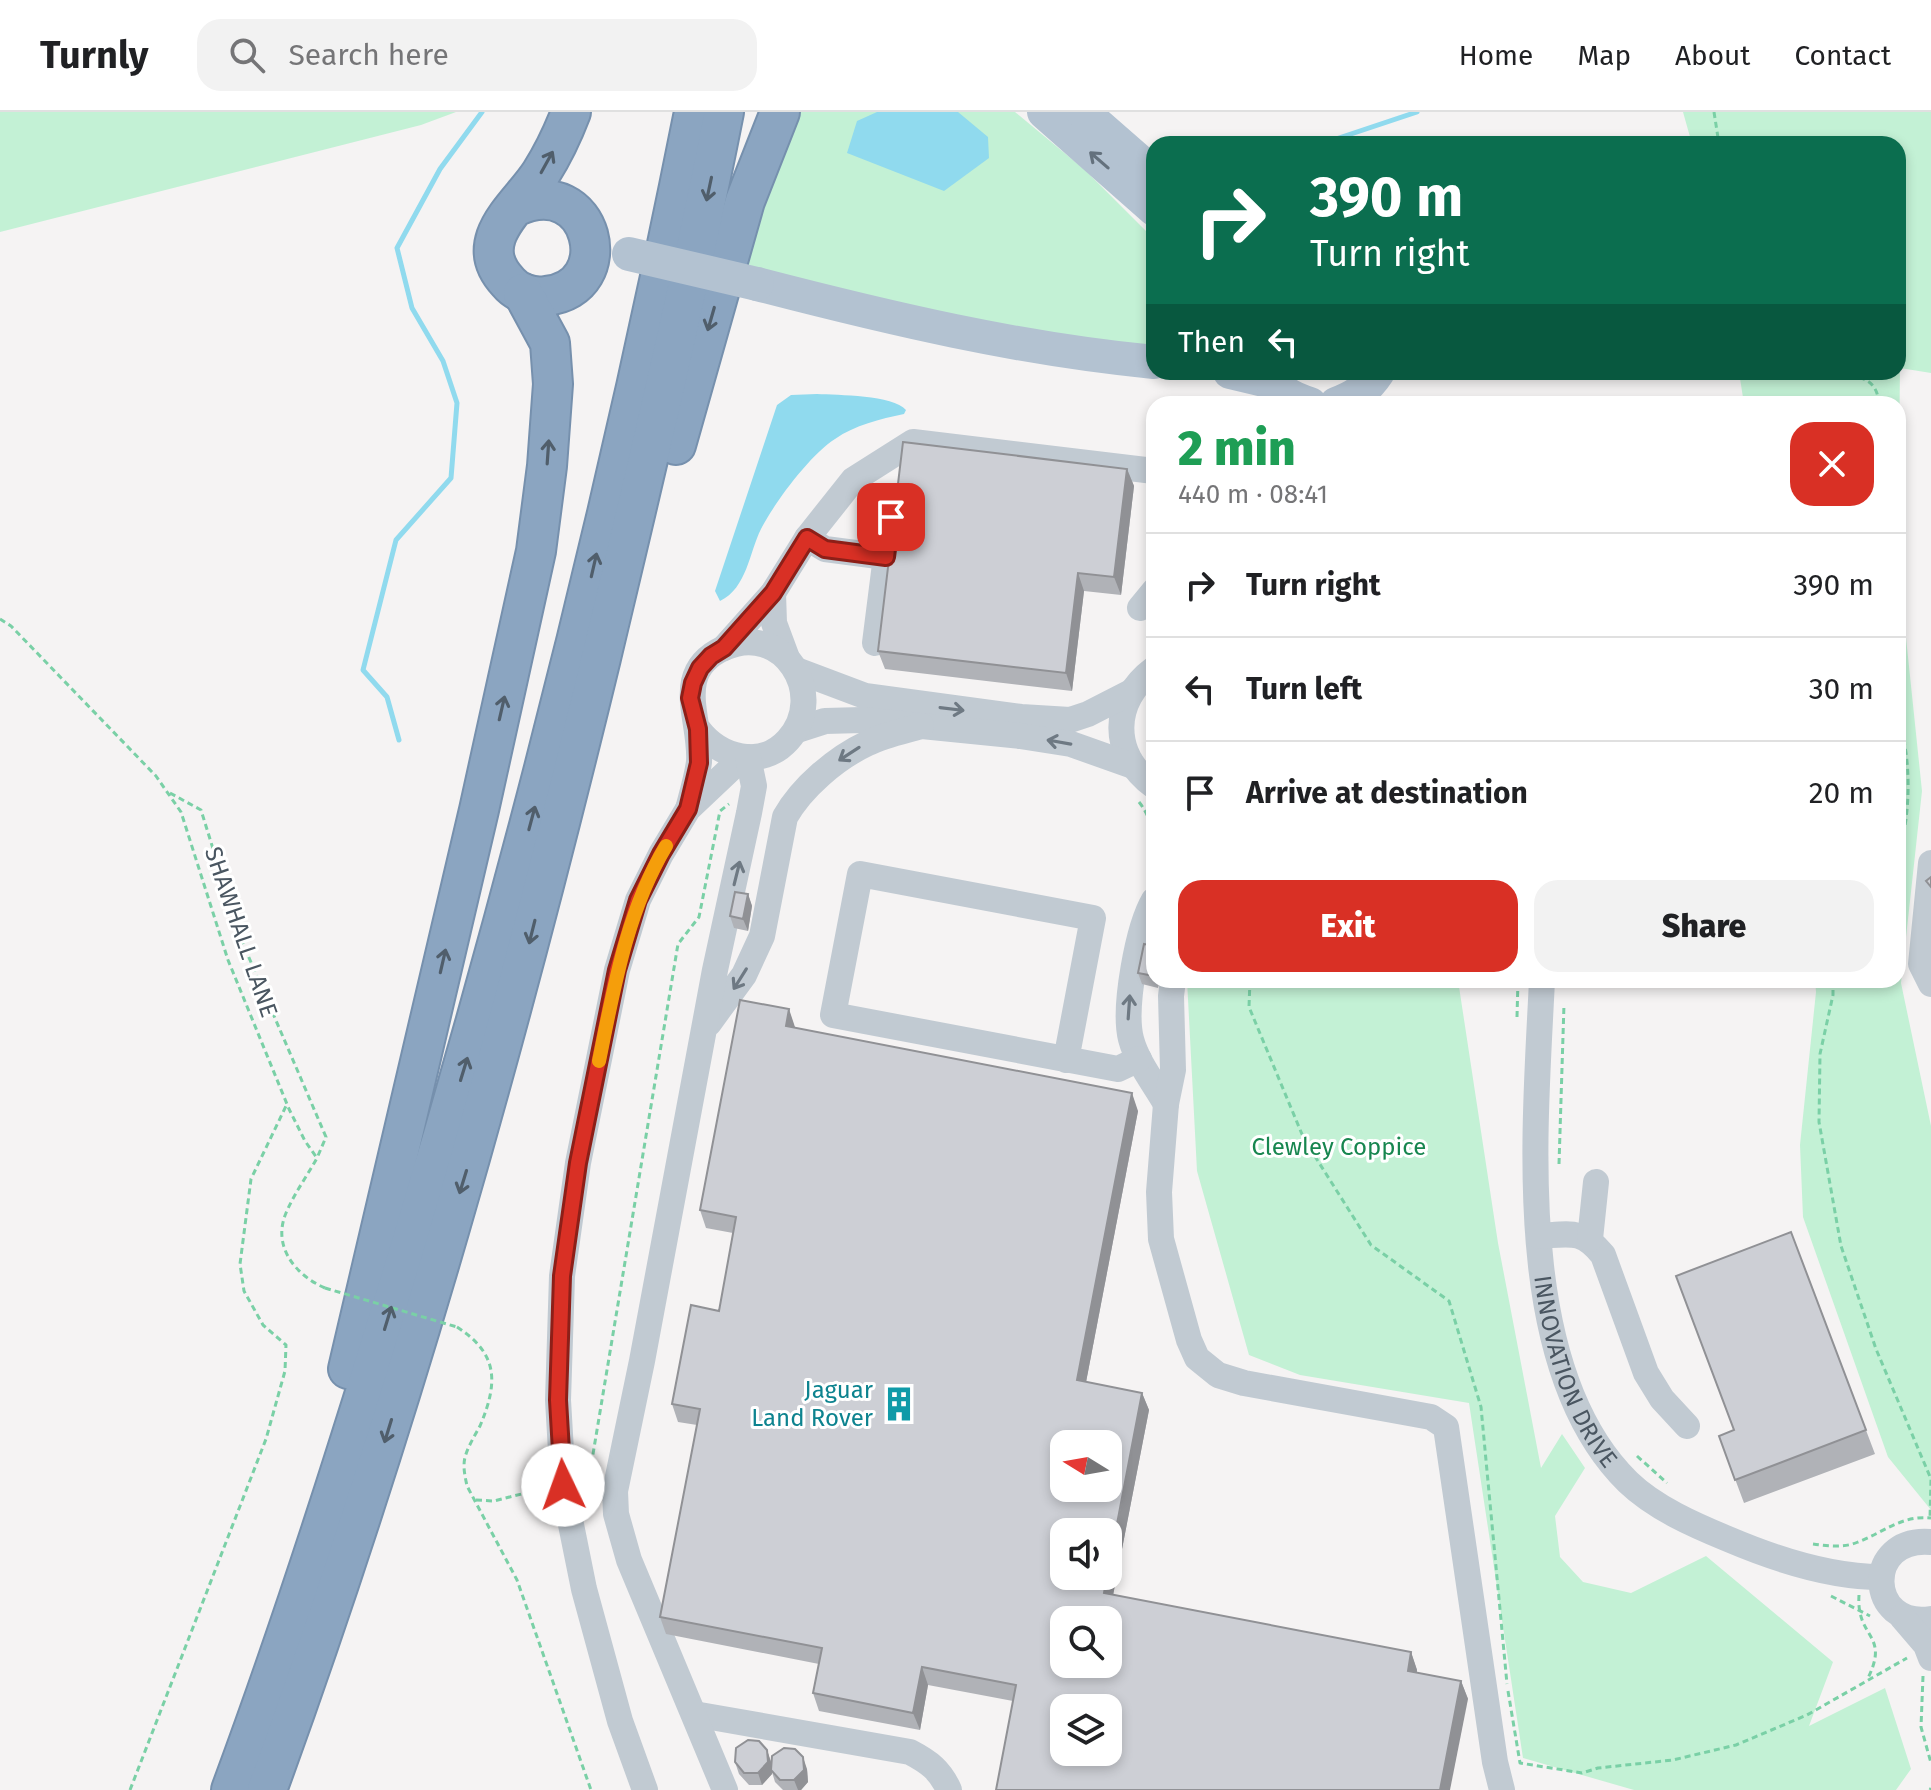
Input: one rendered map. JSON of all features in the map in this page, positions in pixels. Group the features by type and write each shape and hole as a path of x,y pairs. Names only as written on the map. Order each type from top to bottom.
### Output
{"highway":[{"path":"515,207 544,199 571,208 582,219 589,232 589,263 582,278 570,289 539,297 523,293 510,285 501,274 495,260 494,245 504,218 541,173 571,112"},
{"path":"231,1790 337,1487 469,1052 551,749 694,112"},
{"path":"267,1790 369,1493 500,1059 643,481 724,112"},
{"path":"578,751 633,594 745,201 780,112"},
{"path":"210,1790 341,1401 536,551 553,384 550,343 523,293"}],"main road":[{"path":"1044,112 1146,202"},
{"path":"1083,112 1146,167"},
{"path":"591,248 757,284 898,321 987,338 1146,361"},
{"path":"1253,380 1284,391"}],"street":[{"path":"724,648 773,593 807,538 853,480 913,442 1146,470"},
{"path":"875,643 891,517"},
{"path":"807,538 825,549 886,557"},
{"path":"698,729 717,748 745,757 767,754 784,744 797,730 805,700 803,684 774,623 773,593"},
{"path":"688,809 699,763 698,729 690,698 693,683 700,668 711,656 740,643 757,643 773,648 792,664 865,696 1021,717 1070,720 1131,692"},
{"path":"1144,791 1122,737 1125,707 1131,692 1146,676"},
{"path":"797,730 825,721 862,720 921,726 1071,744 1133,766"},
{"path":"704,1031 744,975 762,936 785,817 792,803 816,779 868,742 921,726"},
{"path":"725,1790 629,1560 616,1514 615,1491 754,786 745,757"},
{"path":"645,1790 620,1721 584,1589 563,1485 558,1400 562,1276 578,1163 617,970 638,900 688,809 745,757"},
{"path":"1931,863 1921,964 1931,984"},
{"path":"1066,1060 1093,918 860,874 833,1015 1066,1060 1118,1069 1139,1059"},
{"path":"1146,925 1127,1012 1131,1040 1139,1059 1166,1104"},
{"path":"1172,988 1173,1070 1166,1104 1159,1192 1161,1239 1189,1340 1197,1358 1218,1375 1244,1383 1431,1417 1446,1427 1495,1762 1502,1790"},
{"name":"INNOVATION DRIVE","path":"1542,988 1535,1104 1539,1236 1548,1314 1564,1378 1594,1440 1629,1482 1646,1496 1695,1525 1804,1566 1860,1577 1881,1577"},
{"path":"1590,1239 1596,1182"},
{"path":"1539,1236 1577,1235 1590,1239 1603,1255 1646,1373 1662,1399 1687,1426"},
{"path":"1923,1661 1926,1645 1890,1607 1882,1593 1881,1577 1886,1561 1897,1548 1913,1542 1931,1542"},
{"path":"1902,1617 1918,1621 1931,1619"},
{"path":"694,1714 910,1752 931,1763 943,1775 949,1790"}],"path":[{"path":"1714,112 1718,136"},
{"name":"SHAWHALL LANE","path":"0,619 11,626 156,776 181,812 228,960 287,1105 317,1158"},
{"path":"1906,766 1906,812"},
{"path":"476,1500 494,1501 589,1478 678,944 699,917 720,811 754,786"},
{"path":"1144,791 1146,812"},
{"path":"167,792 201,810 241,939 326,1137 284,1215 286,1255 294,1269 311,1282 457,1327 473,1337 485,1350 493,1378 481,1423 465,1456 467,1486 517,1580 591,1790"},
{"path":"1250,988 1249,1007 1304,1139 1371,1245 1449,1301 1481,1407 1507,1684 1520,1763 1582,1773 1598,1768 1673,1760 1736,1745 1807,1715 1867,1681 1923,1661 1921,1727 1931,1763"},
{"path":"1833,988 1820,1054 1819,1122 1841,1246 1876,1349 1931,1479 1931,1518"},
{"path":"130,1790 266,1439 285,1371 286,1345 263,1325 244,1291 240,1264 251,1179 287,1105"},
{"path":"1821,1591 1873,1618"},
{"path":"1858,1608 1865,1630 1876,1643 1877,1661 1867,1681"}],"green space":[{"path":"0,112 456,112 421,125 0,232"},
{"path":"798,112 1015,112 1085,170 1146,231 1146,346 1062,338 909,309 739,265"},
{"path":"1683,112 1931,112 1931,373 1906,369 1906,136 1690,136"},
{"path":"1740,380 1900,380 1900,396 1743,396"},
{"path":"1906,638 1922,791 1906,937"},
{"name":"Clewley Coppice","path":"1187,988 1459,988 1498,1243 1541,1468 1562,1434 1585,1468 1555,1516 1560,1557 1583,1582 1631,1593 1706,1556 1833,1662 1809,1726 1885,1688 1911,1769 1896,1790 1634,1790 1523,1758 1469,1403 1300,1375 1249,1355 1197,1171"},
{"path":"1816,988 1902,988 1931,1126 1931,1510 1888,1457 1803,1217 1800,1145"}],"water":[{"path":"877,112 958,112 988,137 989,158 944,191 847,153 857,121"},
{"path":"817,394 890,401 906,410 904,414 851,430 815,456 767,518 742,579 720,601 715,591 777,405 791,395"}],"building":[{"path":"903,442 1127,469 1114,577 1078,573 1066,673 878,651"},
{"path":"735,892 748,894 743,919 730,916"},
{"path":"1144,944 1146,944 1146,974 1138,973"},
{"name":"Jaguar Land Rover","path":"740,1000 789,1009 786,1026 1132,1093 1077,1380 1142,1393 1122,1498 1122,1430 1050,1430 1050,1502 1121,1502 1118,1518 1050,1518 1050,1590 1105,1590 1104,1593 1411,1652 1408,1671 1461,1681 1440,1790 996,1790 1016,1685 922,1667 913,1713 813,1693 822,1648 660,1617 700,1409 672,1404 691,1305 719,1311 736,1217 700,1210"},
{"path":"1791,1232 1866,1430 1735,1480 1719,1436 1734,1430 1676,1276"},
{"path":"748,1740 759,1741 767,1750 768,1762 758,1773 744,1773 735,1762 736,1748"},
{"path":"784,1748 795,1749 803,1757 804,1770 794,1780 780,1780 771,1770 772,1756"}],"waterway":[{"path":"399,740 387,697 363,670 396,540 451,478 457,403 443,361 412,308 397,248 440,169 482,112"},
{"path":"1345,136 1417,112"}],"slow traffic":[{"path":"599,1061 617,970 638,900 666,846"}],"place":[{"name":"Jaguar Land Rover","path":"899,1404"}],"route":[{"path":"563,1485 558,1400 562,1276 578,1163 617,970 638,900 688,809 699,763 698,729 690,698 693,683 700,668 724,648 773,593 807,538 825,549 886,557 891,517"}]}
